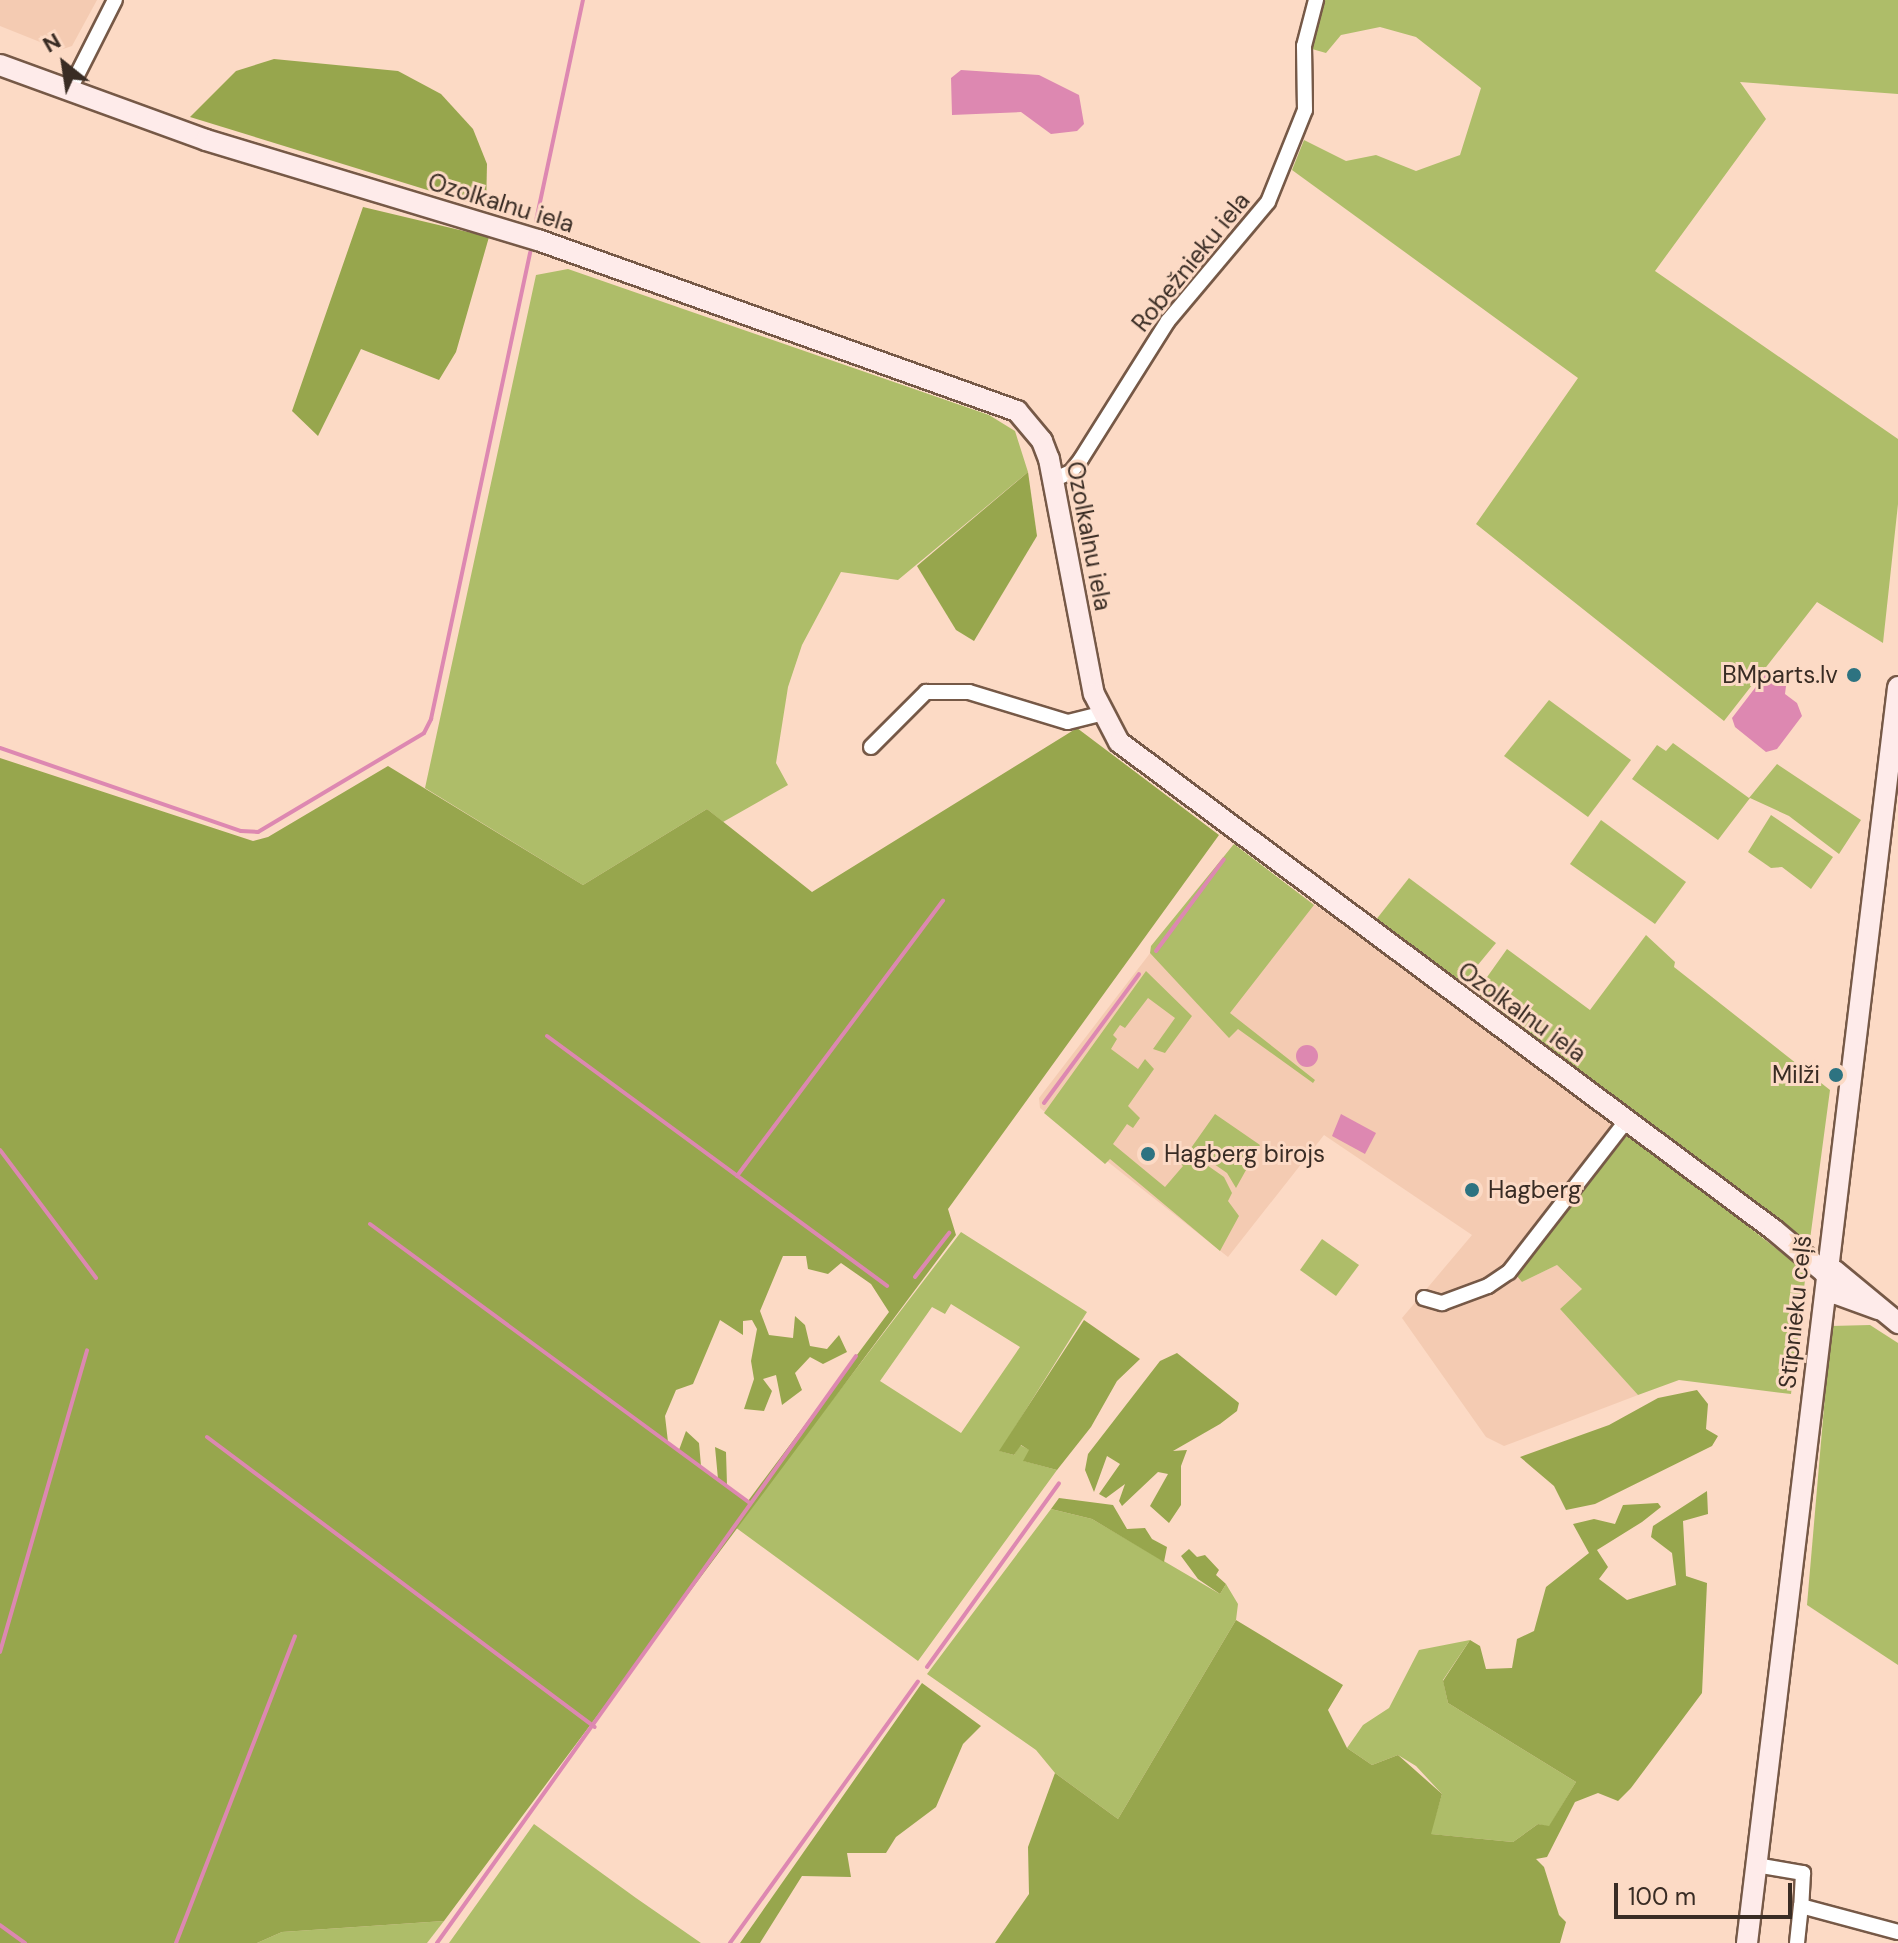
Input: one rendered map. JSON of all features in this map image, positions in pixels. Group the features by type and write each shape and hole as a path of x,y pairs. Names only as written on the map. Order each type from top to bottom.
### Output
{"street":[{"path":"69,91 115,0"},
{"name":"Robežnieku iela","path":"1055,479 1081,459 1168,321 1268,202 1305,110 1304,46 1316,0"},
{"name":"Ozolkalnu iela","path":"0,65 206,140 538,240 999,403 1031,425 1055,479 1101,714 1136,759 1626,1121 1825,1273 1835,1271 1898,1323"},
{"name":"Stīpnieku ceļš","path":"1747,1943 1825,1273 1898,687"},
{"path":"871,747 926,692 969,692 1056,721 1101,714"},
{"path":"1424,1298 1442,1303 1488,1286 1509,1272 1626,1121"},
{"path":"1756,1865 1803,1873 1797,1943"},
{"path":"1801,1906 1898,1932"}],"shaded area":[{"path":"0,0 97,0 72,46 60,50 0,26"},
{"path":"961,70 1039,75 1079,95 1084,124 1077,131 1051,134 1021,112 952,115 951,78"},
{"path":"1768,671 1786,686 1785,694 1797,703 1802,716 1777,749 1766,752 1735,727 1732,718"},
{"path":"1233,845 1629,1133 1522,1282 1557,1265 1583,1290 1560,1309 1638,1395 1504,1446 1486,1437 1402,1318 1472,1235 1324,1135 1228,1257 1040,1108 1039,1098"},
{"path":"1307,1045 1315,1048 1318,1056 1315,1064 1307,1067 1299,1064 1296,1056 1299,1048"},
{"path":"1341,1114 1376,1133 1365,1154 1332,1136"}],"green space":[{"path":"1325,0 1898,0 1898,94 1740,82 1766,119 1655,271 1898,439 1898,504 1883,643 1817,602 1724,721 1476,524 1578,378 1292,170 1304,140 1346,161 1376,155 1416,171 1460,155 1481,88 1416,37 1380,27 1341,35 1326,53 1312,49 1313,25"},
{"path":"274,59 398,71 441,94 473,129 487,164 486,208 190,117 236,71"},
{"path":"363,207 489,237 456,352 439,380 361,349 318,436 292,411"},
{"path":"568,269 989,415 1015,431 1028,472 898,580 841,572 802,645 788,687 776,763 788,785 723,822 707,809 583,885 425,788 536,275"},
{"path":"1028,472 1037,536 974,641 956,630 917,566"},
{"path":"1549,700 1631,760 1588,817 1504,756"},
{"path":"1077,728 1219,835 948,1209 956,1235 444,1921 282,1932 257,1943 0,1943 0,758 253,841 268,837 388,766 583,885 707,809 812,892","holes":["783,1256 806,1256 808,1269 828,1274 841,1263 871,1284 889,1312 748,1501 727,1485 726,1452 715,1447 718,1479 701,1466 699,1443 686,1431 679,1450 668,1442 665,1416 676,1390 693,1384 720,1320 743,1335 743,1321 752,1320 757,1329 751,1361 754,1379 744,1409 764,1411 772,1391 763,1379 776,1375 782,1405 802,1390 795,1373 810,1357 823,1364 847,1352 839,1335 827,1349 810,1346 805,1325 795,1316 793,1338 769,1335 760,1311"]},
{"path":"1673,743 1749,798 1777,764 1861,820 1839,854 1789,816 1750,798 1718,840 1632,779 1657,745 1666,751"},
{"path":"1771,815 1833,857 1811,889 1782,867 1771,868 1748,852"},
{"path":"1601,820 1686,882 1655,924 1570,864"},
{"path":"1234,844 1314,905 1230,1013 1315,1080 1313,1083 1238,1029 1229,1038 1150,953 1151,946"},
{"path":"1409,878 1496,943 1463,983 1375,921"},
{"path":"1646,935 1675,962 1674,967 1830,1090 1809,1247 1480,1001 1480,987 1507,949 1590,1010"},
{"path":"1146,971 1192,1016 1165,1053 1153,1049 1175,1018 1148,998 1125,1028 1120,1025 1113,1035 1117,1039 1111,1049 1138,1069 1145,1059 1154,1069 1128,1106 1140,1118 1133,1128 1127,1124 1113,1144 1165,1187 1183,1166 1176,1160 1184,1149 1224,1177 1232,1193 1228,1201 1239,1216 1220,1251 1110,1159 1105,1164 1044,1113"},
{"path":"1215,1114 1260,1145 1236,1188 1227,1173 1191,1148"},
{"path":"1629,1133 1806,1272 1791,1394 1679,1380 1638,1395 1560,1309 1582,1289 1557,1265 1522,1282 1516,1275"},
{"path":"961,1232 1087,1312 1000,1451 1014,1455 1020,1445 1030,1450 1024,1461 1057,1470 918,1661 735,1527","holes":["951,1304 1020,1347 961,1433 880,1381 932,1307 945,1314"]},
{"path":"1322,1239 1359,1265 1336,1296 1300,1270"},
{"path":"1084,1320 1140,1359 1117,1381 1091,1427 1057,1470 1023,1461 1029,1450 1021,1445 1014,1455 999,1451"},
{"path":"1870,1325 1898,1343 1898,1665 1807,1605 1831,1326"},
{"path":"1177,1353 1239,1403 1237,1411 1220,1424 1173,1451 1187,1450 1181,1466 1181,1505 1169,1523 1150,1506 1168,1474 1158,1472 1122,1506 1119,1501 1125,1484 1106,1498 1099,1494 1120,1464 1107,1456 1094,1492 1085,1470 1088,1454 1160,1361"},
{"path":"1697,1390 1708,1404 1706,1429 1718,1436 1712,1446 1595,1504 1566,1510 1554,1486 1520,1457 1609,1425 1658,1398"},
{"path":"1707,1491 1708,1514 1683,1521 1686,1576 1707,1583 1702,1693 1618,1801 1598,1793 1575,1802 1547,1857 1536,1859 1544,1867 1559,1915 1566,1922 1560,1943 995,1943 1029,1894 1028,1847 1055,1773 1118,1819 1236,1620 1343,1685 1328,1710 1347,1748 1372,1765 1398,1755 1442,1794 1431,1834 1513,1842 1538,1824 1549,1826 1576,1782 1448,1703 1443,1681 1470,1640 1480,1646 1486,1669 1512,1668 1517,1639 1534,1631 1546,1587 1589,1553 1573,1524 1594,1519 1615,1524 1623,1505 1658,1503 1661,1507 1642,1522 1597,1550 1608,1567 1599,1579 1627,1600 1676,1585 1672,1553 1651,1537 1653,1526"},
{"path":"1059,1498 1113,1505 1127,1529 1145,1528 1152,1539 1167,1547 1164,1562 1092,1519 1051,1509"},
{"path":"1051,1509 1092,1519 1220,1594 1226,1584 1238,1604 1236,1620 1118,1819 1055,1773 1036,1750 927,1674"},
{"path":"1189,1549 1197,1557 1205,1555 1219,1570 1216,1575 1226,1584 1220,1594 1198,1579 1181,1556"},
{"path":"1470,1640 1443,1680 1448,1703 1576,1782 1549,1827 1538,1824 1513,1842 1430,1834 1442,1794 1416,1766 1398,1755 1372,1765 1347,1748 1363,1725 1389,1708 1419,1650"},
{"path":"922,1683 981,1726 963,1744 936,1807 896,1837 886,1853 847,1853 851,1877 802,1876 760,1943 740,1943"},
{"path":"534,1824 636,1898 701,1943 449,1943"},
{"path":"444,1921 427,1943 257,1943 282,1932"}],"waterway":[{"path":"536,221 583,0"},
{"path":"0,748 241,831 258,832 424,733 431,719 530,252"},
{"path":"1156,951 1224,859"},
{"path":"737,1176 943,901"},
{"path":"1044,1103 1139,974"},
{"path":"547,1036 887,1286"},
{"path":"0,1150 96,1278"},
{"path":"370,1224 749,1502"},
{"path":"915,1277 949,1233"},
{"path":"0,1652 87,1350"},
{"path":"437,1943 856,1356"},
{"path":"207,1437 594,1727"},
{"path":"927,1667 1059,1483"},
{"path":"176,1943 295,1636"},
{"path":"730,1943 918,1681"},
{"path":"0,1925 25,1943"}],"place":[{"name":"BMparts.lv","path":"1854,675"},
{"name":"Milži","path":"1836,1075"},
{"name":"Hagberg birojs","path":"1148,1154"},
{"name":"Hagberg","path":"1472,1190"}]}
